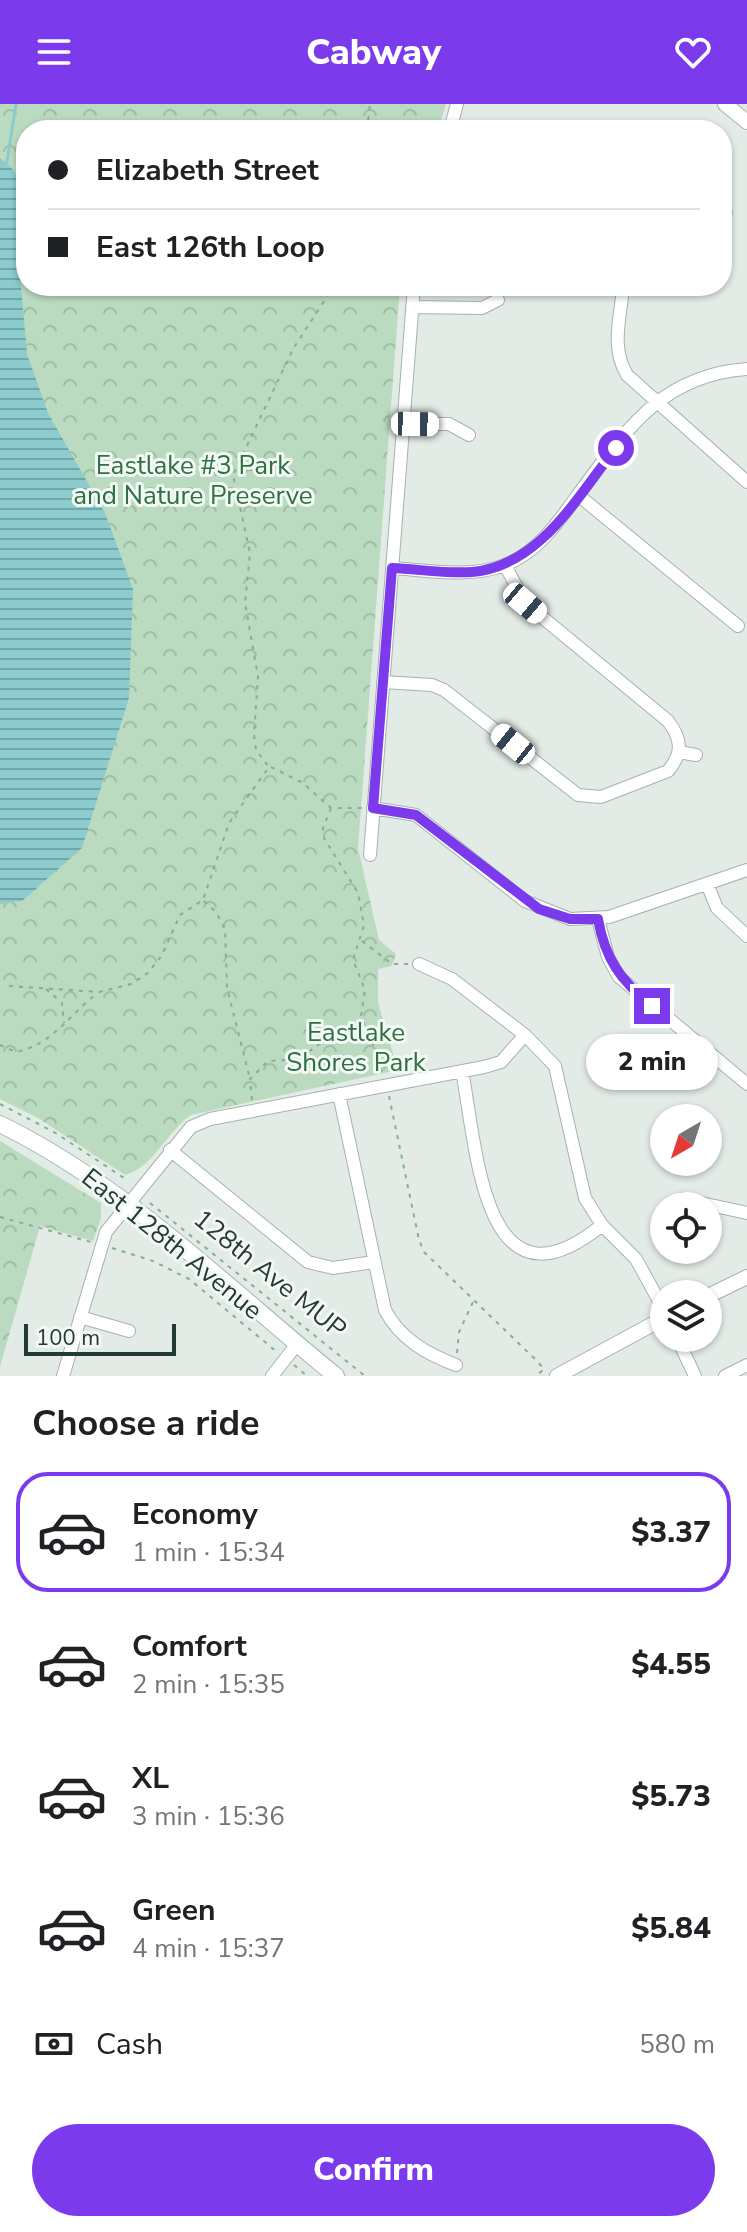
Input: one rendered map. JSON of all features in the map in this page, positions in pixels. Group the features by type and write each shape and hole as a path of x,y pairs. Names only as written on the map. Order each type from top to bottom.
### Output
{"main road":[{"name":"East 128th Avenue","path":"0,1124 62,1158 126,1204 336,1376"}],"street":[{"path":"725,104 747,122"},
{"path":"370,855 413,296"},
{"path":"622,296 617,353 627,375 747,482"},
{"path":"412,307 482,308 498,300"},
{"path":"392,568 469,572 505,565 539,543 654,402 690,380 723,371 747,369"},
{"path":"403,424 449,424 469,435"},
{"path":"578,495 738,626"},
{"path":"383,682 432,685 444,690 562,784 587,797 601,797 658,778 675,762 679,752 678,737 668,721 525,603 505,565"},
{"path":"679,752 696,755"},
{"path":"373,808 416,815 539,909 570,919 598,919 747,870"},
{"path":"707,884 717,908 747,936"},
{"path":"598,919 608,957 619,977 747,1084"},
{"path":"419,964 452,979 525,1035 551,1060 559,1073 583,1189 602,1225 636,1259 650,1284"},
{"path":"63,1376 106,1232 170,1150 198,1123 501,1062 525,1035"},
{"path":"462,1071 493,1219 513,1244 541,1260 574,1247 602,1225"},
{"path":"339,1094 385,1310 398,1330 431,1356 456,1365"},
{"path":"170,1150 308,1262 333,1268 374,1262"},
{"path":"722,1208 747,1213"},
{"path":"722,1289 747,1277"},
{"path":"80,1317 129,1331"},
{"path":"557,1376 650,1326"},
{"path":"272,1376 297,1344"},
{"path":"684,1352 695,1376"},
{"path":"725,1376 747,1365"}],"path":[{"path":"327,296 293,349 233,475 250,553 245,603 258,676 254,735 256,750 269,767 303,783 331,808 373,808"},
{"path":"9,986 99,992 131,984 148,973 162,955 180,915 203,900 229,823 269,767"},
{"path":"331,808 323,828 324,838 358,893 364,925 353,960 365,990 361,1016 375,1045 386,1086 419,1240 432,1263 544,1369 536,1376"},
{"path":"203,900 216,912 225,929 227,988 238,1043 250,1079 254,1112"},
{"path":"361,941 392,964 419,964"},
{"path":"45,988 62,1003 64,1024"},
{"path":"0,1045 12,1052 34,1047 54,1036 78,1007 99,992"},
{"path":"250,1079 268,1061 299,1059 329,1037 349,1034 375,1045"},
{"path":"0,1104 54,1132 124,1178"},
{"name":"128th Ave MUP","path":"150,1203 365,1376"},
{"path":"0,1217 94,1243"},
{"path":"109,1247 153,1261 189,1279 278,1353"},
{"path":"456,1365 459,1332 474,1301"},
{"path":"293,1365 307,1376"}],"green space":[{"name":"Eastlake #3 Park and Nature Preserve","path":"0,104 446,104 441,120 16,120 16,296 399,296 358,848 379,940 396,954 392,966 378,969 378,1003 398,1070 191,1115 144,1165 125,1175 38,1118 0,1099"},
{"path":"0,1141 101,1203 101,1218 93,1241 40,1226 0,1367"}],"water":[{"path":"0,159 16,174 16,296 22,296 27,354 48,413 105,513 133,589 129,698 82,848 22,901 0,904"}],"waterway":[{"path":"7,162 16,104"}],"route":[{"path":"616,448 547,535 505,565 469,572 392,568 373,808 416,815 539,909 570,919 598,919 611,964 619,977 652,1006"}],"park label":[{"name":"Eastlake Shores Park","path":"356,1047"}]}
